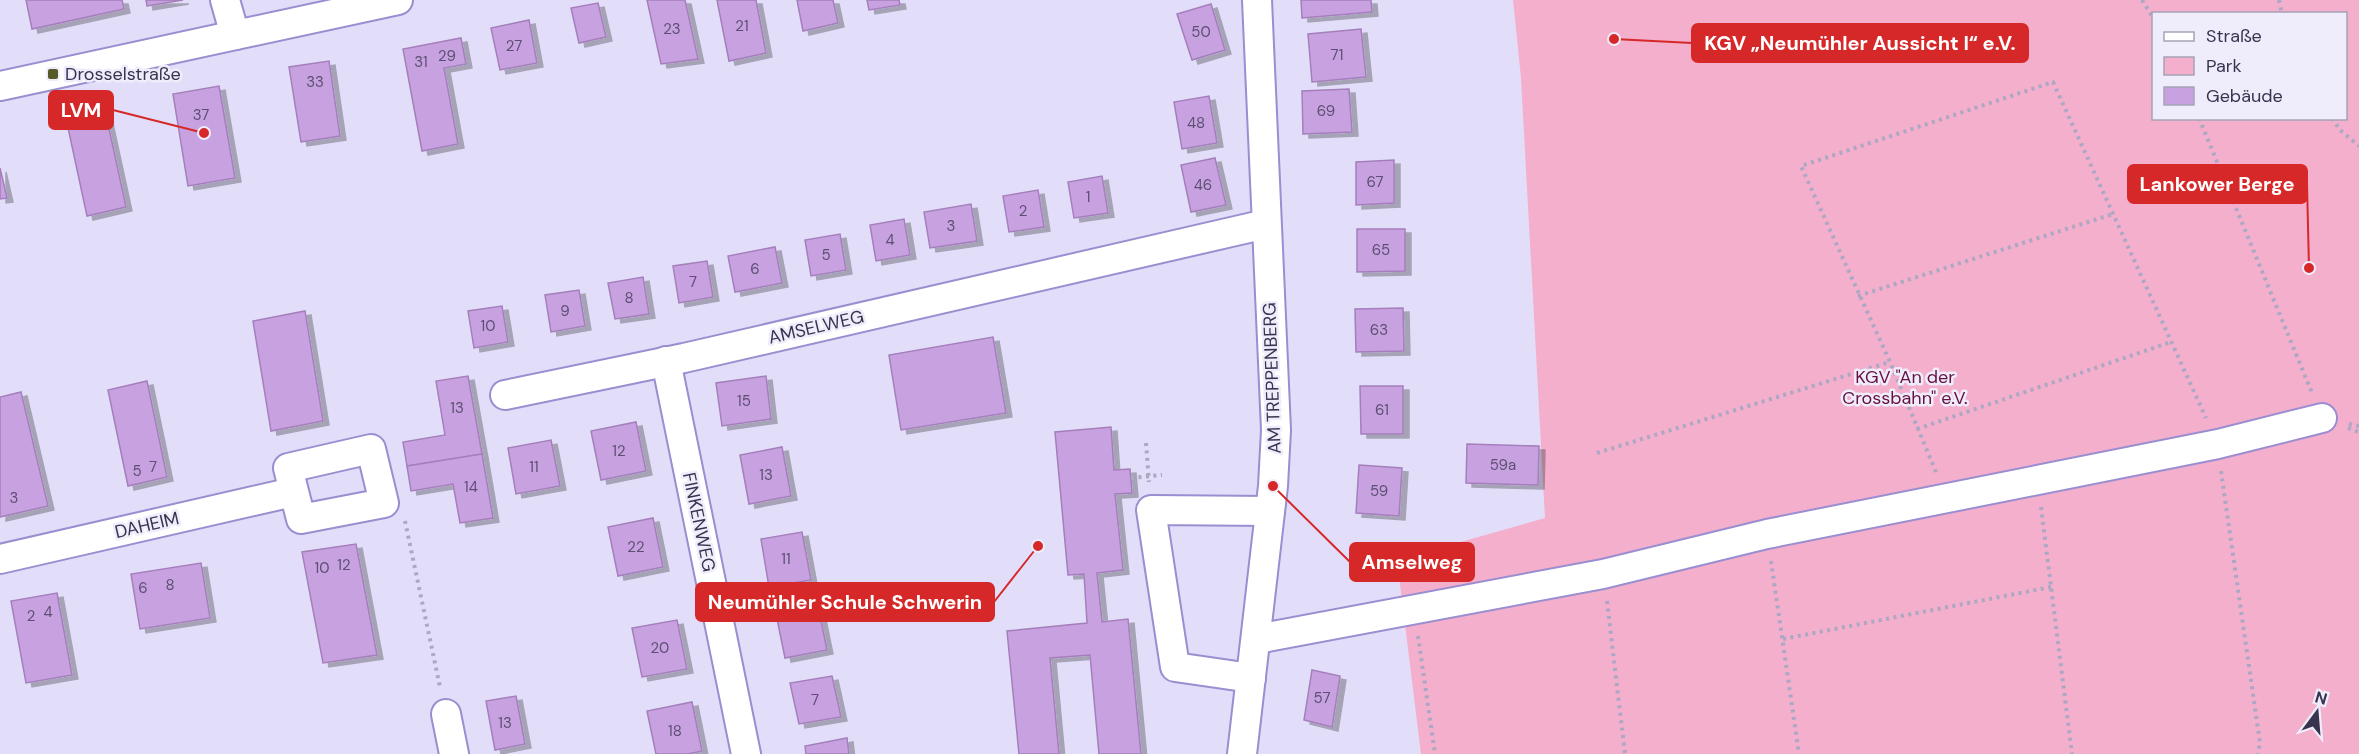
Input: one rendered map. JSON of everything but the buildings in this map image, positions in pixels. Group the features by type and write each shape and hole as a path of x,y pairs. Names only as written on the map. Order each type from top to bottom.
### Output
{"street":[{"path":"225,0 235,35"},
{"path":"0,86 398,0"},
{"name":"AM TREPPENBERG","path":"1242,754 1257,639 1276,430 1257,0"},
{"name":"AMSELWEG","path":"505,395 666,361 1266,224"},
{"name":"FINKENWEG","path":"666,361 746,754"},
{"path":"1257,639 1603,574 1767,534 2218,444 2322,418"},
{"path":"371,449 384,503 301,519 294,492 288,468 371,449"},
{"name":"DAHEIM","path":"0,558 294,492"},
{"path":"1251,678 1175,667 1151,510 1270,511"},
{"path":"446,714 454,754"}],"path":[{"path":"2142,0 2152,16"},
{"path":"1948,498 1890,362 1858,296 1801,166 2053,82 2218,444 2260,743 2258,754"},
{"path":"2200,120 2322,418"},
{"path":"2333,120 2340,130 2359,146"},
{"path":"1858,296 2113,214"},
{"path":"1917,429 2171,342"},
{"path":"1597,453 1890,362"},
{"path":"1146,443 1147,466"},
{"path":"1131,478 1162,476"},
{"path":"2038,480 2072,754"},
{"path":"384,503 400,500 446,714"},
{"path":"1767,534 1799,754"},
{"path":"1603,574 1624,754"},
{"path":"1782,639 2051,587"},
{"path":"1415,610 1435,754"}],"green space":[{"name":"KGV \"An der Crossbahn\" e.V.","path":"1513,0 2359,0 2359,754 1421,754 1397,560 1545,518 1521,78"}],"place":[{"name":"KGV „Neumühler Aussicht I“ e.V.","path":"1614,39"},
{"name":"Drosselstraße","path":"53,74"},
{"name":"LVM","path":"204,133"},
{"name":"Lankower Berge","path":"2309,268"},
{"name":"Amselweg","path":"1273,486"},
{"name":"Neumühler Schule Schwerin","path":"1038,546"}]}
